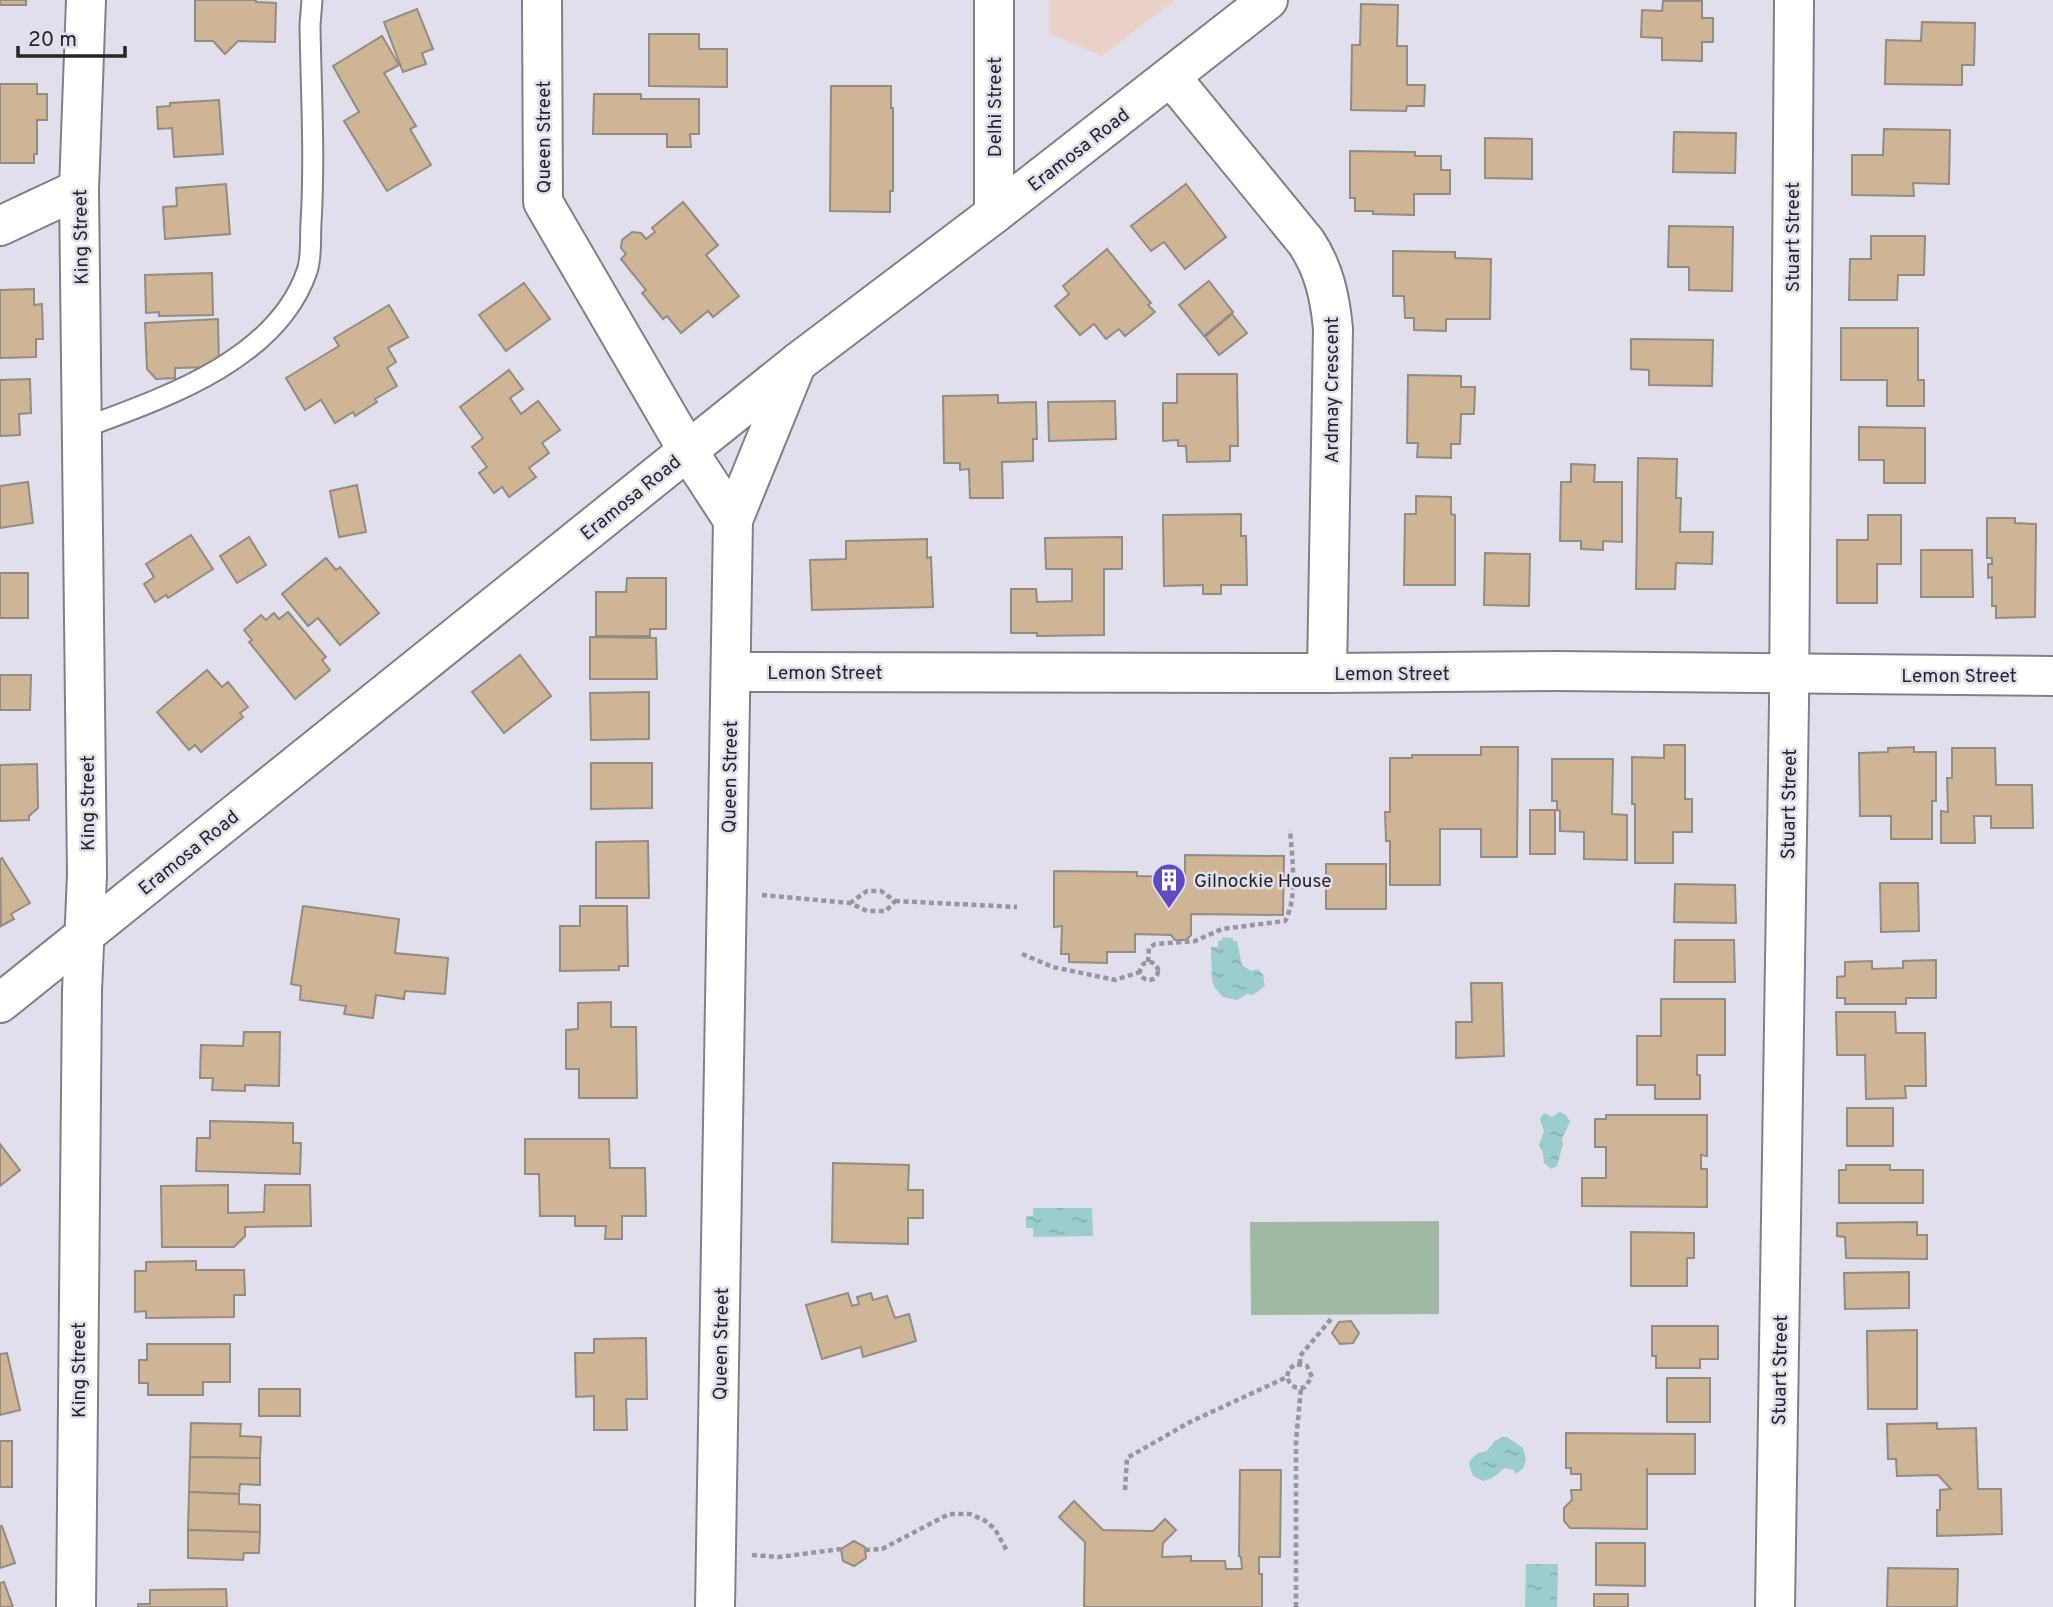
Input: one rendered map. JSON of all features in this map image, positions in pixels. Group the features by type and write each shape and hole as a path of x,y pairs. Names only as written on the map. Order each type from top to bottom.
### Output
{"street":[{"name":"King Street","path":"76,1607 82,991 87,847 79,189 86,0"},
{"name":"Queen Street","path":"542,0 543,202 688,451 733,520 715,1607"},
{"name":"Delhi Street","path":"994,0 994,214"},
{"name":"Eramosa Road","path":"0,1003 797,363 994,214 1268,0"},
{"name":"Stuart Street","path":"1775,1607 1789,675 1794,0"},
{"name":"Ardmay Crescent","path":"1171,77 1306,242 1318,260 1326,283 1334,329 1327,673"},
{"path":"0,226 79,189"},
{"path":"733,520 797,363"},
{"name":"Lemon Street","path":"731,671 1557,671 2053,676"}],"lane":[{"path":"83,428 172,392 228,365 291,306 308,268 312,195 312,0"}],"path":[{"path":"1148,962 1149,948 1155,944 1195,941 1222,929 1285,921 1290,912 1292,897 1293,859 1290,830"},
{"path":"850,903 867,891 881,891 895,901 1017,907"},
{"path":"766,895 850,903 867,911 886,911 895,901"},
{"path":"1022,954 1053,967 1115,980 1140,972"},
{"path":"1148,962 1157,968 1156,976 1148,981 1140,975 1143,964 1148,962"},
{"path":"1300,1364 1300,1356 1332,1318"},
{"path":"1300,1364 1310,1369 1312,1377 1308,1384 1301,1388 1290,1385 1287,1377 1289,1369 1300,1364"},
{"path":"1125,1490 1128,1458 1190,1422 1287,1377"},
{"path":"1296,1607 1296,1441 1301,1388"},
{"path":"865,1550 882,1549 949,1514 970,1514 995,1529 1007,1551"},
{"path":"751,1555 779,1557 841,1549"}],"shaded area":[{"path":"1049,0 1175,0 1102,56 1049,33"},
{"path":"1439,1221 1439,1314 1251,1315 1250,1222"}],"water":[{"path":"1222,937 1237,941 1242,965 1251,971 1258,969 1263,975 1265,986 1253,995 1247,994 1237,1000 1223,997 1215,988 1212,981 1211,947 1218,947 1218,941 1222,940"},
{"path":"1560,1112 1566,1115 1570,1122 1562,1138 1557,1166 1551,1169 1544,1163 1539,1145 1544,1131 1540,1119 1544,1113 1552,1117"},
{"path":"1033,1208 1092,1208 1093,1236 1033,1237 1033,1228 1026,1228 1026,1216 1033,1216"},
{"path":"1502,1437 1507,1437 1523,1448 1526,1460 1523,1469 1515,1474 1514,1470 1505,1468 1483,1481 1473,1476 1469,1464 1472,1458 1487,1451"},
{"path":"1526,1564 1558,1564 1557,1607 1525,1607"}],"building":[{"path":"0,0 26,0 26,5 0,5"},
{"path":"195,0 256,0 276,3 275,42 238,41 225,54 213,41 195,41"},
{"path":"1663,1 1702,1 1702,18 1713,18 1713,42 1702,42 1702,61 1662,60 1662,38 1641,37 1642,10 1662,11"},
{"path":"1361,4 1398,5 1397,46 1407,46 1407,85 1425,85 1424,106 1407,106 1406,111 1351,110 1352,45 1360,45"},
{"path":"417,9 433,49 422,53 426,64 403,72 384,22"},
{"path":"1922,22 1975,23 1974,65 1962,65 1962,85 1885,84 1886,40 1921,41"},
{"path":"649,34 699,34 699,49 727,49 727,87 649,86"},
{"path":"382,36 399,65 384,73 416,126 410,129 431,165 387,191 344,121 359,112 333,66"},
{"path":"0,84 37,84 37,94 47,94 47,120 37,120 37,154 34,154 34,163 0,163"},
{"path":"831,86 891,86 893,191 890,191 890,212 830,211"},
{"path":"594,94 641,94 641,99 699,99 699,134 690,134 691,147 667,147 667,134 593,134"},
{"path":"219,100 223,154 174,157 172,128 158,129 157,107 170,106 170,103"},
{"path":"1884,129 1950,130 1949,184 1913,183 1914,196 1852,195 1852,155 1883,155"},
{"path":"1674,132 1736,133 1735,173 1673,172"},
{"path":"1485,138 1532,139 1532,179 1485,178"},
{"path":"1350,151 1415,152 1415,156 1441,156 1441,170 1450,170 1450,194 1414,194 1414,215 1355,211 1355,198 1350,198"},
{"path":"226,184 230,234 165,239 163,207 177,206 176,188"},
{"path":"1186,184 1226,237 1185,269 1164,242 1151,251 1131,226"},
{"path":"683,202 718,245 706,255 739,296 713,317 708,311 681,333 667,316 663,319 642,293 646,290 621,259 626,254 621,248 622,240 632,232 641,233 646,239 655,232 652,228"},
{"path":"1669,226 1733,227 1732,291 1689,290 1689,267 1668,267"},
{"path":"1871,236 1925,236 1924,275 1898,275 1897,300 1849,300 1850,259 1871,259"},
{"path":"1107,249 1151,303 1148,305 1155,312 1125,336 1119,329 1106,339 1094,324 1080,335 1055,306 1069,294 1063,286"},
{"path":"1393,251 1455,252 1455,258 1491,259 1490,319 1446,319 1446,331 1414,330 1414,318 1405,318 1404,296 1393,296"},
{"path":"212,273 213,315 159,316 159,312 146,313 145,275"},
{"path":"1209,281 1233,312 1204,336 1179,305"},
{"path":"524,283 550,319 506,351 479,315"},
{"path":"34,289 34,305 42,304 43,339 36,339 36,357 0,358 0,290"},
{"path":"389,305 408,337 388,348 396,362 387,368 397,386 375,399 377,402 355,416 353,412 335,423 321,400 305,410 286,378 339,346 334,338"},
{"path":"1232,314 1247,333 1219,355 1205,337"},
{"path":"218,319 219,367 175,368 175,378 156,379 147,369 145,323"},
{"path":"1841,328 1918,328 1918,380 1924,380 1924,406 1887,406 1887,380 1841,380"},
{"path":"1631,339 1713,340 1712,386 1649,385 1649,370 1631,369"},
{"path":"509,370 523,389 510,398 521,414 538,401 560,430 542,443 549,453 529,468 536,477 509,497 502,487 494,493 479,473 487,467 472,447 483,438 460,407"},
{"path":"1177,374 1237,374 1238,446 1230,446 1230,461 1187,462 1186,446 1178,446 1178,440 1163,441 1163,403 1177,403"},
{"path":"1408,375 1461,376 1461,387 1475,387 1474,414 1461,414 1460,444 1451,444 1451,458 1417,457 1418,443 1407,443"},
{"path":"30,379 31,413 19,414 20,435 0,436 0,380"},
{"path":"998,395 998,403 1036,402 1037,439 1033,439 1033,461 1002,462 1003,498 970,498 969,469 960,470 960,463 944,463 943,396"},
{"path":"1115,401 1116,439 1049,441 1048,402"},
{"path":"1859,427 1925,428 1925,483 1884,483 1884,460 1859,460"},
{"path":"1638,458 1677,459 1676,498 1681,498 1680,532 1713,532 1712,564 1676,563 1675,589 1636,589"},
{"path":"1571,464 1595,465 1594,482 1622,482 1622,542 1603,541 1603,550 1581,549 1581,541 1560,541 1561,482 1571,482"},
{"path":"28,482 33,523 0,528 0,486"},
{"path":"357,485 366,532 339,537 330,491"},
{"path":"1416,496 1451,497 1451,514 1455,515 1455,585 1404,585 1405,514 1416,514"},
{"path":"1241,514 1241,536 1246,536 1247,585 1221,585 1221,594 1203,594 1203,585 1164,586 1163,515"},
{"path":"1868,515 1901,515 1901,564 1877,564 1877,603 1837,603 1837,540 1868,540"},
{"path":"1987,518 2015,518 2015,523 2036,524 2035,617 1996,618 1996,606 1992,606 1992,577 1988,578 1988,564 1992,564 1992,558 1987,558"},
{"path":"191,535 213,569 168,598 166,595 155,602 144,584 154,577 146,564"},
{"path":"249,537 266,565 237,583 220,556"},
{"path":"1122,537 1122,569 1104,569 1104,635 1037,636 1037,633 1011,633 1011,589 1036,589 1037,602 1072,601 1072,569 1046,569 1045,538"},
{"path":"927,539 927,558 931,557 933,607 812,610 810,560 846,559 846,541"},
{"path":"1921,550 1972,550 1973,597 1921,597"},
{"path":"1485,553 1530,554 1529,606 1484,605"},
{"path":"326,558 336,570 340,567 379,613 340,645 318,618 308,626 282,594"},
{"path":"0,573 28,573 28,618 0,618"},
{"path":"627,578 666,578 666,629 650,629 650,636 596,636 596,592 626,592"},
{"path":"288,612 326,657 322,660 330,670 295,699 249,642 252,640 244,630 261,615 266,620 274,613 279,619"},
{"path":"590,637 656,638 657,679 590,679"},
{"path":"520,655 551,696 504,733 472,692"},
{"path":"207,670 222,687 228,682 248,707 240,713 243,717 201,752 195,745 189,750 157,712"},
{"path":"0,675 31,675 30,710 0,710"},
{"path":"649,692 649,739 591,740 590,693"},
{"path":"1664,745 1685,745 1685,799 1692,799 1692,832 1673,832 1673,863 1635,863 1632,757 1664,758"},
{"path":"1481,747 1518,747 1517,857 1481,857 1481,829 1440,829 1440,885 1390,885 1390,841 1386,841 1385,812 1390,812 1390,758 1412,758 1412,755 1481,755"},
{"path":"1914,747 1914,752 1936,752 1936,801 1932,801 1932,839 1891,839 1891,816 1860,816 1859,753 1888,752 1888,748"},
{"path":"1952,748 1995,748 1996,785 2032,785 2033,828 1991,828 1991,816 1974,816 1975,843 1941,843 1941,811 1948,812 1947,778 1952,778"},
{"path":"1552,759 1613,759 1612,814 1627,815 1627,860 1584,859 1584,832 1560,831 1560,811 1557,810 1557,801 1552,801"},
{"path":"591,763 652,763 652,808 591,809"},
{"path":"37,764 38,808 29,816 29,820 0,821 0,765"},
{"path":"1530,810 1555,810 1555,854 1530,854"},
{"path":"648,841 649,898 596,898 596,842"},
{"name":"Gilnockie House","path":"1185,855 1284,856 1283,915 1191,914 1191,935 1186,940 1175,940 1171,935 1135,934 1135,952 1107,952 1107,963 1069,962 1069,954 1061,954 1062,926 1054,927 1054,871 1137,872 1137,876 1175,877 1175,882 1185,882"},
{"path":"2,858 30,903 11,914 14,919 1,926 0,859"},
{"path":"1326,864 1386,864 1386,909 1326,909"},
{"path":"1880,883 1918,883 1919,931 1881,932"},
{"path":"1675,884 1735,885 1736,923 1674,922"},
{"path":"303,906 399,919 395,953 448,958 445,994 405,991 404,999 376,995 373,1018 344,1014 346,1006 300,1000 301,986 291,984"},
{"path":"580,906 627,906 628,966 619,966 619,970 560,971 560,926 580,926"},
{"path":"1675,940 1734,940 1735,982 1674,982"},
{"path":"1936,960 1936,998 1906,998 1906,1004 1845,1004 1845,998 1837,998 1837,977 1845,976 1845,962 1872,961 1872,969 1903,968 1903,961"},
{"path":"1471,983 1502,983 1504,1056 1456,1058 1456,1022 1472,1022"},
{"path":"1661,999 1725,999 1725,1055 1697,1055 1700,1099 1655,1099 1655,1085 1637,1085 1637,1036 1661,1036"},
{"path":"611,1002 611,1027 636,1027 637,1098 579,1098 579,1069 566,1069 566,1030 578,1029 578,1003"},
{"path":"1836,1012 1895,1012 1896,1033 1925,1033 1926,1086 1905,1086 1906,1098 1866,1099 1865,1055 1837,1055"},
{"path":"244,1032 280,1032 279,1086 245,1085 245,1091 212,1090 213,1078 200,1078 201,1045 243,1046"},
{"path":"1847,1108 1893,1108 1893,1146 1847,1146"},
{"path":"1606,1115 1707,1115 1707,1156 1701,1155 1701,1169 1707,1169 1707,1207 1582,1206 1582,1178 1606,1178 1606,1147 1595,1147 1595,1119 1606,1119"},
{"path":"210,1121 293,1123 293,1143 301,1143 300,1174 196,1171 197,1138 210,1138"},
{"path":"525,1139 609,1139 610,1168 645,1168 646,1216 622,1216 622,1239 605,1239 606,1226 575,1226 575,1216 540,1216 539,1174 525,1174"},
{"path":"0,1144 20,1170 0,1186"},
{"path":"833,1163 909,1165 908,1190 923,1190 923,1218 908,1218 908,1244 832,1242"},
{"path":"1846,1165 1890,1165 1890,1170 1923,1170 1923,1203 1839,1203 1839,1170 1846,1170"},
{"path":"228,1185 228,1213 264,1212 265,1185 310,1185 311,1226 245,1227 245,1236 234,1247 162,1247 161,1186"},
{"path":"1917,1222 1917,1235 1927,1235 1927,1259 1846,1258 1845,1237 1837,1236 1837,1223"},
{"path":"1631,1232 1694,1233 1694,1258 1687,1258 1687,1286 1631,1286"},
{"path":"196,1261 196,1270 244,1270 245,1295 234,1295 234,1317 146,1318 146,1311 135,1312 135,1271 146,1271 146,1262"},
{"path":"1909,1272 1909,1308 1845,1309 1844,1273"},
{"path":"848,1293 852,1306 859,1304 857,1297 871,1293 873,1300 887,1296 895,1318 909,1314 916,1341 863,1357 861,1347 822,1359 806,1305"},
{"path":"1351,1321 1359,1333 1353,1343 1340,1344 1332,1333 1339,1322"},
{"path":"1652,1326 1718,1326 1718,1359 1700,1359 1700,1368 1656,1368 1656,1356 1652,1356"},
{"path":"1917,1330 1917,1409 1868,1409 1867,1331"},
{"path":"646,1338 647,1399 626,1399 627,1430 594,1430 594,1396 576,1397 575,1353 594,1353 594,1339"},
{"path":"147,1344 230,1344 230,1382 203,1382 203,1395 148,1395 148,1383 139,1383 139,1360 147,1360"},
{"path":"7,1353 20,1410 0,1415 0,1354"},
{"path":"1667,1378 1710,1378 1710,1422 1667,1422"},
{"path":"259,1389 300,1389 300,1416 259,1416"},
{"path":"191,1423 241,1424 240,1436 261,1437 260,1458 190,1457"},
{"path":"1937,1423 1937,1429 1976,1428 1978,1489 2001,1489 2002,1534 1937,1536 1940,1490 1951,1489 1938,1475 1897,1476 1896,1459 1888,1459 1887,1424"},
{"path":"1566,1433 1695,1434 1695,1474 1647,1474 1647,1529 1570,1528 1564,1521 1564,1508 1572,1500 1571,1490 1581,1490 1581,1474 1571,1474 1571,1468 1566,1468"},
{"path":"0,1441 12,1441 12,1487 0,1487"},
{"path":"190,1457 260,1458 260,1485 240,1484 239,1494 189,1492"},
{"path":"1240,1470 1281,1470 1280,1557 1259,1557 1262,1607 1084,1607 1085,1542 1059,1517 1074,1501 1103,1530 1153,1531 1165,1519 1176,1530 1163,1543 1162,1557 1191,1556 1191,1561 1225,1561 1226,1569 1242,1569 1239,1556"},
{"path":"189,1492 239,1494 239,1504 260,1505 260,1532 188,1530"},
{"path":"0,1526 15,1563 0,1568"},
{"path":"188,1530 260,1532 259,1553 244,1553 243,1560 188,1558"},
{"path":"854,1541 865,1547 866,1558 854,1566 843,1561 841,1549"},
{"path":"1596,1543 1645,1543 1645,1586 1596,1585"},
{"path":"1888,1568 1958,1569 1957,1607 1887,1607"},
{"path":"4,1582 13,1607 0,1607 0,1583"},
{"path":"226,1589 227,1607 138,1607 138,1604 150,1604 150,1590"},
{"path":"1594,1594 1628,1594 1628,1607 1594,1607"}],"place":[{"name":"Gilnockie House","path":"1169,910"}]}
